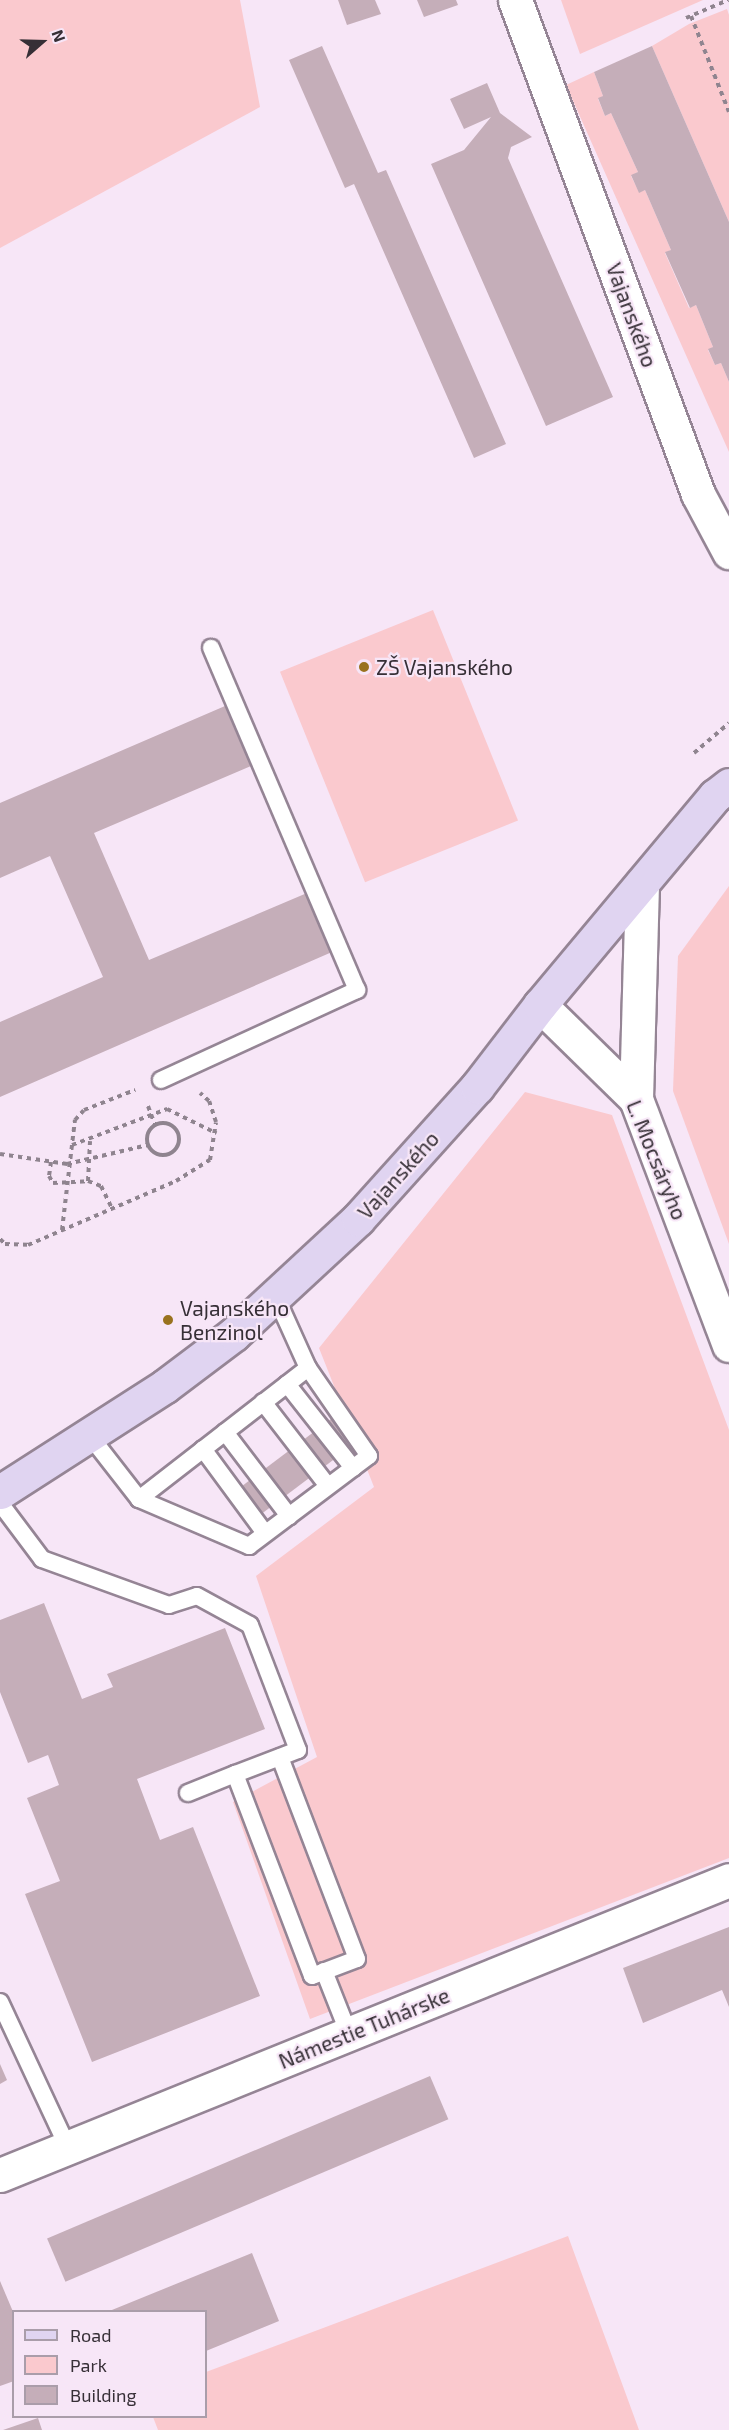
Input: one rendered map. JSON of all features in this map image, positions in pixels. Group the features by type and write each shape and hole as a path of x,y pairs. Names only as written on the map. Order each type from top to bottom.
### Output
{"main road":[{"name":"Vajanského","path":"0,1492 90,1436 173,1380 276,1297 358,1219 477,1087 540,1005 715,796 729,784"}],"street":[{"name":"Vajanského","path":"515,0 698,494 729,552"},
{"path":"636,1099 642,884"},
{"name":"L. Mocsáryho","path":"540,1005 636,1099 729,1345"},
{"name":"Námestie Tuhárske","path":"0,2175 729,1880"}],"lane":[{"path":"161,1080 357,990 211,648"},
{"path":"90,1436 139,1498 249,1546 369,1456 308,1368 276,1297"},
{"path":"139,1498 308,1368"},
{"path":"287,1384 353,1468"},
{"path":"263,1402 328,1486"},
{"path":"225,1432 289,1516"},
{"path":"202,1449 266,1533"},
{"path":"0,1503 42,1559 169,1605 197,1596 250,1625 298,1750 188,1792"},
{"path":"235,1774 312,1976 357,1959 280,1757"},
{"path":"324,1971 349,2034"},
{"path":"0,2002 68,2148"}],"path":[{"path":"686,18 728,0"},
{"path":"691,16 729,112"},
{"path":"694,753 729,723"},
{"path":"0,1239 5,1244 28,1245 176,1181 210,1160 216,1122 209,1101 195,1088 175,1079 161,1080 84,1110 75,1120 62,1230"},
{"path":"72,1145 90,1141 167,1109 216,1133"},
{"path":"168,1123 178,1132 179,1144 171,1154 158,1155 148,1145 147,1134 155,1125 168,1123"},
{"path":"88,1181 90,1141"},
{"path":"0,1154 70,1163 148,1145"},
{"path":"51,1162 50,1176 54,1183 68,1184 88,1181 100,1186 112,1209"}],"green space":[{"path":"0,0 240,0 260,107 0,248"},
{"path":"561,0 703,0 580,54"},
{"path":"727,9 729,15 729,222 652,46 689,24"},
{"path":"594,72 603,96 598,99 605,116 611,113 638,172 631,176 639,192 645,190 671,250 665,253 689,308 696,305 713,347 708,350 715,365 721,363 729,382 729,452 566,85"},
{"path":"433,610 518,820 365,882 280,672"},
{"path":"729,886 729,1244 673,1091 678,956"},
{"path":"525,1092 612,1115 729,1430 729,1858 310,2019 233,1802 317,1757 256,1576 374,1487 319,1348"},
{"path":"568,2236 639,2430 158,2430 153,2418 207,2418 207,2372"}],"building":[{"path":"338,0 375,0 381,14 347,25"},
{"path":"417,0 456,0 458,5 424,17"},
{"path":"322,46 378,173 386,170 506,444 474,458 354,184 345,188 289,60"},
{"path":"652,46 729,222 729,382 721,363 715,365 708,349 713,347 696,305 690,308 665,252 671,250 645,190 639,193 631,175 638,172 611,113 605,116 598,98 603,96 594,72"},
{"path":"487,83 500,113 532,137 511,147 508,158 613,397 546,426 431,164 464,150 491,117 464,129 450,99"},
{"path":"225,706 251,766 94,833 149,960 307,893 332,952 0,1097 0,1022 103,977 50,856 0,878 0,803"},
{"path":"335,1416 355,1443 248,1524 227,1497"},
{"path":"44,1603 82,1699 113,1687 107,1674 225,1628 265,1729 137,1779 160,1840 193,1827 260,1996 92,2062 25,1894 60,1881 27,1798 59,1785 48,1755 28,1763 0,1692 0,1620"},
{"path":"729,1927 729,2007 722,1990 643,2023 623,1968"},
{"path":"0,2064 7,2080 0,2084"},
{"path":"430,2076 448,2119 65,2282 47,2239"},
{"path":"252,2253 279,2321 207,2351 207,2310 112,2310"},
{"path":"0,2281 12,2310 12,2382 0,2386"},
{"path":"38,2418 42,2430 3,2430"}],"place":[{"name":"ZŠ Vajanského","path":"364,667"},
{"name":"Vajanského Benzinol","path":"168,1320"}]}
